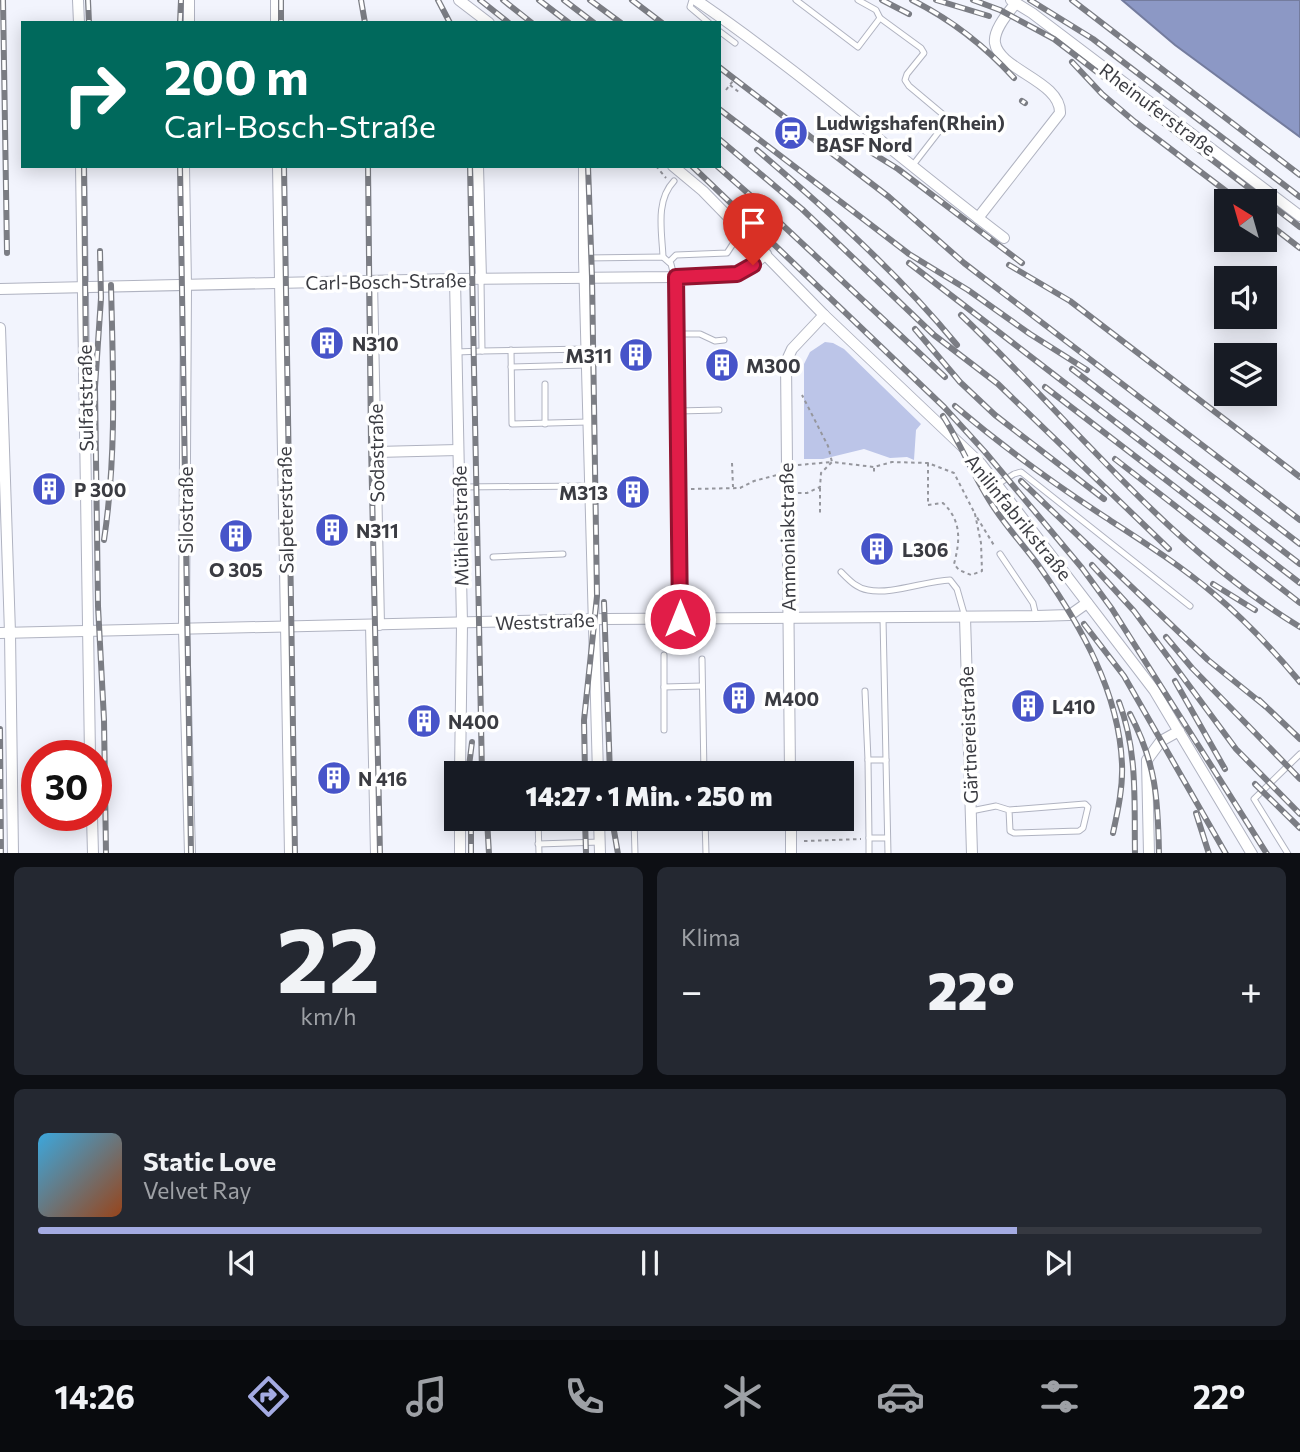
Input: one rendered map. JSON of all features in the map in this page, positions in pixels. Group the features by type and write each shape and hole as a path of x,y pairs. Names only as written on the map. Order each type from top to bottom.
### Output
{"street":[{"path":"78,0 79,21"},
{"path":"189,0 189,21"},
{"path":"276,0 276,21"},
{"path":"459,0 486,21"},
{"path":"694,0 861,125 1004,238"},
{"name":"Rheinuferstraße","path":"978,218 1060,113 1060,103 1052,93 1010,62 995,43 997,33 1013,2 1032,13 1300,216"},
{"name":"Sulfatstraße","path":"81,168 90,740"},
{"name":"Silostraße","path":"184,168 184,629 190,853"},
{"name":"Salpeterstraße","path":"278,168 289,853"},
{"path":"478,168 481,279"},
{"path":"584,168 586,349 598,761"},
{"name":"Anilinfabrikstraße","path":"675,168 743,230 824,315 981,464 1154,690 1252,853"},
{"name":"Carl-Bosch-Straße","path":"0,289 675,277 737,274 766,254"},
{"path":"675,277 680,619"},
{"name":"Mühlenstraße","path":"455,279 461,624 460,761"},
{"name":"Sodastraße","path":"372,281 376,452 376,853"},
{"name":"Ammoniakstraße","path":"790,761 786,362 792,349 824,315"},
{"path":"0,328 5,633 13,853"},
{"path":"376,452 458,450"},
{"name":"Weststraße","path":"5,633 593,620 1036,616 1070,615 1087,603"},
{"name":"Gärtnereistraße","path":"965,617 972,853"},
{"path":"1149,853 1147,760 1161,741 1179,731"},
{"path":"92,831 93,853"},
{"path":"460,831 460,853"},
{"path":"791,831 791,853"}],"lane":[{"path":"694,0 690,7 706,21"},
{"path":"796,0 858,47 880,18"},
{"path":"858,0 876,10 880,18 921,48 923,53 905,80 946,117 944,125 911,167"},
{"path":"721,32 735,43"},
{"path":"663,257 662,203 673,182"},
{"path":"669,262 676,255 727,253 743,230"},
{"path":"584,258 663,257 669,262 675,277"},
{"path":"481,279 482,351"},
{"path":"677,334 700,334 715,341 723,341"},
{"path":"456,352 586,349"},
{"path":"510,350 512,424 588,422"},
{"path":"511,367 587,365"},
{"path":"545,384 545,424"},
{"path":"678,411 719,410"},
{"path":"997,485 1021,472 1190,606"},
{"path":"459,487 590,486"},
{"path":"493,557 564,554"},
{"path":"1000,554 1033,603 1036,616"},
{"path":"841,572 852,584 869,591 895,589 934,580 950,580 957,589 965,617"},
{"path":"883,619 888,853"},
{"path":"664,655 664,730"},
{"path":"702,659 704,761"},
{"path":"664,687 702,686"},
{"path":"865,691 869,853"},
{"path":"1288,853 1254,799 1300,754"},
{"path":"868,760 886,760"},
{"path":"971,811 996,806 1009,810 1084,804 1088,807 1083,828 1079,831 1014,833 1010,831 1009,810"},
{"path":"538,831 539,853"},
{"path":"634,831 635,853"},
{"path":"705,831 706,853"},
{"path":"869,838 887,838"},
{"path":"538,844 600,848"}],"path":[{"path":"726,90 733,81"},
{"path":"730,85 740,93"},
{"path":"658,168 673,182"},
{"path":"754,373 763,373"},
{"path":"802,395 828,446 832,462"},
{"path":"820,515 821,472 832,462"},
{"path":"680,490 740,490 754,481 786,470 832,462 874,467 892,462 928,463 954,473 1000,554"},
{"path":"732,463 733,488"},
{"path":"928,463 928,505 943,503 952,512 958,526 959,545 954,564 959,570 971,575 982,570 981,543 975,514"},
{"path":"874,467 874,475"},
{"path":"787,494 807,493 820,487"},
{"path":"791,841 851,839"}],"shaded area":[{"path":"1122,0 1300,0 1300,137 1175,45"},
{"path":"825,342 844,349 921,424 916,430 914,460 907,457 890,458 864,449 823,459 804,459 804,364 810,352"}],"railway":[{"path":"3,0 7,253"},
{"path":"88,0 89,21"},
{"path":"180,21 181,0"},
{"path":"281,0 281,21"},
{"path":"361,0 365,21"},
{"path":"438,0 449,21"},
{"path":"480,0 506,21"},
{"path":"503,0 529,21"},
{"path":"539,0 566,21"},
{"path":"564,0 591,21"},
{"path":"590,0 618,21"},
{"path":"632,0 659,21"},
{"path":"882,0 909,14"},
{"path":"912,0 967,34 1014,78"},
{"path":"936,0 989,16"},
{"path":"973,0 1000,10 1054,39 1300,227"},
{"path":"1030,0 1093,39 1300,197"},
{"path":"1072,0 1300,175"},
{"path":"1072,62 1102,94 1135,122 1223,189"},
{"path":"721,69 889,197 964,263 1300,520"},
{"path":"721,111 909,254 1087,370"},
{"path":"721,141 802,209 934,335 998,384 1169,549"},
{"path":"757,150 887,268 957,345"},
{"path":"869,151 898,169 1022,263"},
{"path":"84,168 86,370"},
{"path":"180,168 191,853"},
{"path":"284,168 295,853"},
{"path":"368,168 380,853"},
{"path":"470,168 482,761"},
{"path":"585,761 584,720 597,596 588,168"},
{"path":"694,168 944,407 1082,568 1112,609 1266,853"},
{"path":"719,168 945,377"},
{"path":"1278,231 1300,248"},
{"path":"100,251 101,298 95,387 98,606 104,720 106,853"},
{"path":"909,263 1300,564"},
{"path":"1009,265 1070,301 1300,477"},
{"path":"104,540 112,444 111,285"},
{"path":"961,315 1164,521 1252,595 1300,627"},
{"path":"915,329 960,382 995,415 1104,499"},
{"path":"1072,369 1300,544"},
{"path":"1045,387 1300,583"},
{"path":"955,406 1047,477 1201,583 1248,625 1300,682"},
{"path":"943,416 988,498 1070,613 1106,686 1114,711 1122,764 1121,790 1113,833"},
{"path":"1115,459 1300,603"},
{"path":"1021,481 1208,660 1265,706"},
{"path":"1092,565 1134,611 1236,749 1300,814"},
{"path":"1213,584 1255,610"},
{"path":"604,602 610,761"},
{"path":"1084,624 1124,676 1225,853"},
{"path":"1166,637 1192,668 1300,779"},
{"path":"1175,681 1225,769"},
{"path":"1259,700 1300,739"},
{"path":"1119,702 1132,758 1135,853"},
{"path":"1130,714 1139,732 1154,782 1159,853"},
{"path":"0,729 1,853"},
{"path":"470,761 472,742"},
{"path":"1255,784 1300,828"},
{"path":"1196,813 1209,853"},
{"path":"471,831 471,853"},
{"path":"488,831 489,853"},
{"path":"585,831 586,853"},
{"path":"614,831 618,853"}],"place":[{"name":"Ludwigshafen(Rhein) BASF Nord","path":"791,133"},
{"name":"N310","path":"327,343"},
{"name":"M311","path":"636,355"},
{"name":"M300","path":"722,365"},
{"name":"P 300","path":"49,489"},
{"name":"M313","path":"633,492"},
{"name":"N311","path":"332,530"},
{"name":"O 305","path":"236,536"},
{"name":"L306","path":"877,549"},
{"name":"M400","path":"739,698"},
{"name":"L410","path":"1028,706"},
{"name":"N400","path":"424,721"},
{"name":"N 416","path":"334,778"}],"route":[{"path":"680,619 676,277 737,274 753,265"}]}
